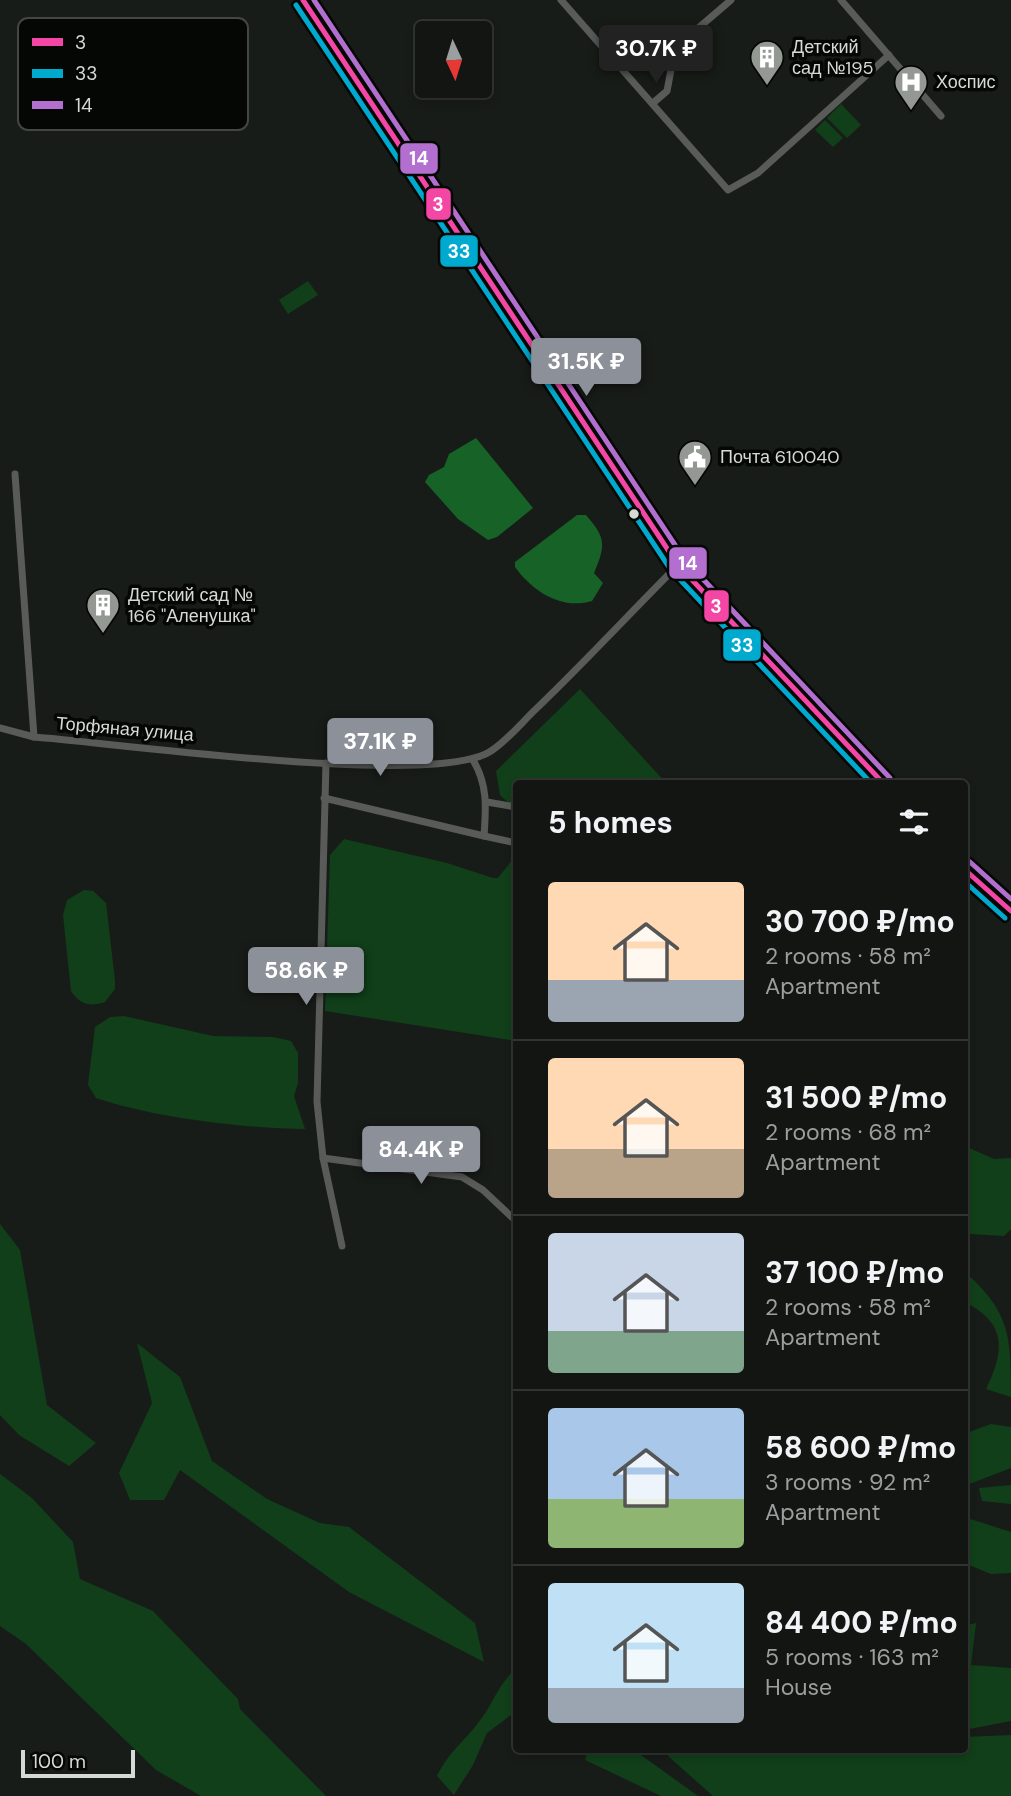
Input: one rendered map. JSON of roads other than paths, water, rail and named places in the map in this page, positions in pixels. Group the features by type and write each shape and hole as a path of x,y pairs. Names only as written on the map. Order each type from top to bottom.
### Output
{"main road":[{"path":"303,0 506,308 656,526 678,565 880,780"},
{"path":"968,873 1011,911"}],"street":[{"path":"561,0 728,190 758,173 889,55"},
{"path":"653,103 667,91 675,48 731,0"},
{"path":"841,0 941,116"},
{"path":"751,167 758,173"},
{"name":"Торфяная улица","path":"15,474 34,737"},
{"name":"Торфяная улица","path":"0,728 34,737 326,763 407,765 473,760 491,751 529,716 678,565"},
{"path":"473,760 482,776 487,802 484,836"},
{"path":"326,763 324,921 317,1080 323,1158 342,1246"},
{"path":"324,798 513,842"},
{"path":"487,802 513,806"},
{"path":"323,1158 469,1180 513,1219"}],"place":[{"name":"Детский сад №195","path":"767,87"},
{"name":"Хоспис","path":"911,112"},
{"name":"Почта 610040","path":"695,487"},
{"name":"Детский сад № 166 \"Аленушка\"","path":"103,635"}]}
